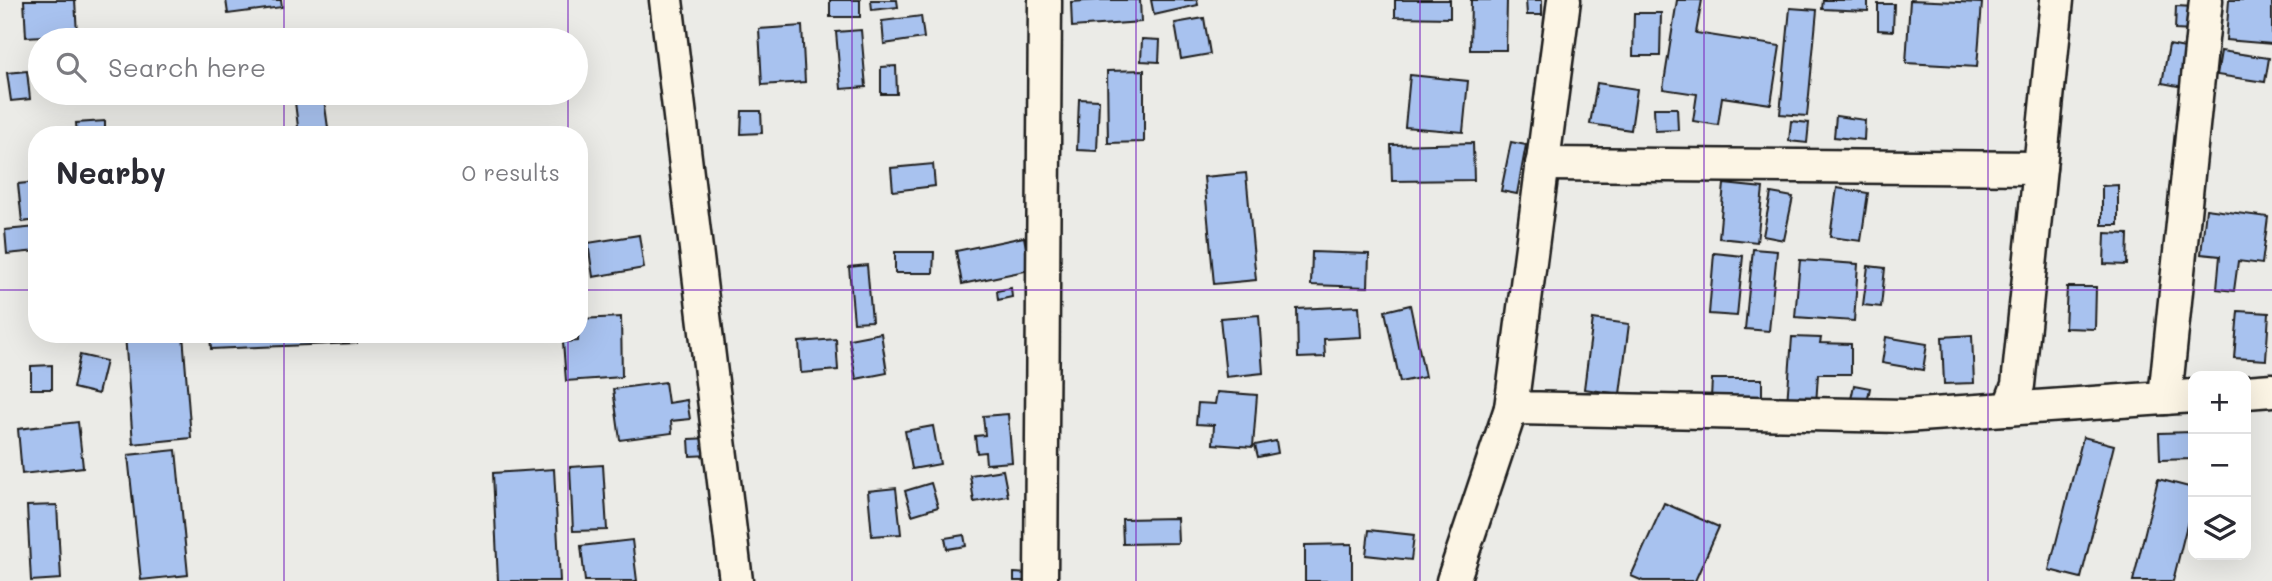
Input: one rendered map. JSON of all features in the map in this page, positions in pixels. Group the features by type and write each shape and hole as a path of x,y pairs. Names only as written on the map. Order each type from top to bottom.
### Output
{"street":[{"path":"666,0 736,581"},
{"path":"1041,581 1045,0"},
{"path":"1453,581 1511,408 1564,0"},
{"path":"2009,409 2018,386 2057,0"},
{"path":"1511,408 1904,416 2179,397 2206,0"},
{"path":"1542,164 2040,168"},
{"path":"2251,392 2272,390"}],"building":[{"path":"24,0 75,0 77,28 28,28 26,37"},
{"path":"226,0 281,0 282,7 228,14"},
{"path":"830,0 860,0 860,17 830,17"},
{"path":"871,0 897,0 898,7 872,10"},
{"path":"1140,0 1141,22 1072,27 1071,2"},
{"path":"1151,0 1197,0 1198,5 1154,15"},
{"path":"1395,0 1450,0 1450,18 1395,17"},
{"path":"1471,0 1507,0 1506,50 1470,50"},
{"path":"1526,0 1542,0 1542,15 1527,15"},
{"path":"1677,0 1702,0 1696,33 1780,46 1771,104 1722,97 1718,125 1693,121 1697,94 1663,89"},
{"path":"1823,0 1868,0 1868,11 1822,9"},
{"path":"1910,0 1982,3 1977,67 1906,63"},
{"path":"2229,0 2272,0 2272,44 2226,40"},
{"path":"1878,4 1894,4 1893,31 1878,30"},
{"path":"2176,6 2194,7 2193,31 2175,30"},
{"path":"1790,8 1817,10 1807,116 1780,114"},
{"path":"1634,13 1661,13 1660,56 1633,56"},
{"path":"921,16 924,38 884,44 882,21"},
{"path":"1204,18 1210,54 1181,59 1175,23"},
{"path":"802,26 805,82 762,85 759,29"},
{"path":"861,30 866,87 841,89 836,32"},
{"path":"1142,39 1160,40 1159,62 1141,61"},
{"path":"2169,45 2196,50 2189,88 2162,83"},
{"path":"2221,51 2269,58 2265,82 2217,75"},
{"path":"896,66 897,94 881,94 881,67"},
{"path":"1144,70 1144,142 1108,143 1107,71"},
{"path":"27,71 28,99 11,101 7,73"},
{"path":"1410,75 1468,81 1463,132 1405,127"},
{"path":"1597,83 1637,89 1631,130 1590,124"},
{"path":"1079,99 1099,100 1097,151 1077,150"},
{"path":"295,105 325,105 328,126 298,126"},
{"path":"1654,108 1677,108 1678,130 1655,131"},
{"path":"742,111 761,111 762,133 741,134"},
{"path":"1836,116 1865,120 1864,140 1834,137"},
{"path":"105,121 105,126 76,126 76,123"},
{"path":"1791,121 1809,123 1807,143 1789,141"},
{"path":"1511,142 1526,145 1517,194 1501,191"},
{"path":"1473,143 1474,180 1392,181 1391,145"},
{"path":"933,164 935,186 893,191 891,168"},
{"path":"1246,173 1256,280 1214,284 1204,177"},
{"path":"28,183 28,221 22,222 18,184"},
{"path":"1724,184 1763,188 1757,242 1719,238"},
{"path":"2118,185 2118,225 2102,225 2102,186"},
{"path":"1837,188 1868,193 1861,241 1830,237"},
{"path":"1771,193 1793,197 1784,240 1763,236"},
{"path":"2206,209 2268,217 2262,264 2238,261 2234,291 2217,289 2220,256 2201,254"},
{"path":"28,228 28,252 7,254 5,230"},
{"path":"2105,233 2128,234 2127,265 2104,264"},
{"path":"639,235 644,268 593,277 588,243"},
{"path":"1024,237 1030,270 962,284 956,251"},
{"path":"1753,249 1777,251 1769,331 1745,329"},
{"path":"895,252 934,252 933,273 895,273"},
{"path":"1312,252 1369,254 1368,287 1311,285"},
{"path":"1714,253 1743,256 1737,316 1709,314"},
{"path":"1800,260 1858,264 1854,321 1795,317"},
{"path":"867,265 872,321 854,322 849,267"},
{"path":"1868,266 1885,268 1881,307 1863,305"},
{"path":"2067,287 2096,287 2095,329 2065,328"},
{"path":"1011,288 1012,297 998,300 997,291"},
{"path":"1410,305 1425,377 1400,382 1385,311"},
{"path":"1359,306 1361,337 1324,339 1325,357 1298,358 1297,309"},
{"path":"2238,311 2269,313 2266,360 2234,358"},
{"path":"1259,315 1263,373 1226,377 1220,318"},
{"path":"621,317 622,377 566,381 563,343 588,343 588,319"},
{"path":"1593,319 1629,324 1620,394 1584,389"},
{"path":"881,333 887,373 856,379 849,339"},
{"path":"1972,335 1974,383 1944,384 1942,337"},
{"path":"1792,337 1821,338 1820,343 1851,344 1851,374 1818,374 1816,405 1787,404"},
{"path":"1886,337 1927,344 1923,370 1882,363"},
{"path":"836,339 838,370 801,373 799,342"},
{"path":"126,343 184,343 191,438 133,444"},
{"path":"211,343 357,343 211,349"},
{"path":"80,355 106,361 98,394 73,388"},
{"path":"52,365 52,389 31,389 31,366"},
{"path":"1712,379 1762,379 1762,398 1711,398"},
{"path":"665,382 668,403 687,400 690,419 671,421 672,433 620,440 613,389"},
{"path":"1854,385 1870,388 1866,408 1850,404"},
{"path":"1217,392 1257,395 1253,447 1213,444 1214,425 1196,424 1198,403 1215,404"},
{"path":"1008,414 1012,462 986,464 985,452 977,453 975,436 985,435 983,416"},
{"path":"78,422 83,467 22,474 18,429"},
{"path":"933,426 940,464 912,469 905,431"},
{"path":"2188,432 2188,459 2160,460 2159,433"},
{"path":"2083,437 2114,445 2081,578 2049,570"},
{"path":"710,438 711,455 690,456 689,439"},
{"path":"1276,441 1278,453 1258,457 1255,445"},
{"path":"176,450 188,575 141,580 128,455"},
{"path":"603,465 607,530 573,531 570,467"},
{"path":"554,469 560,581 498,581 493,473"},
{"path":"1003,470 1008,496 974,502 970,475"},
{"path":"2158,479 2188,487 2188,521 2173,581 2133,581"},
{"path":"931,483 938,507 912,515 905,491"},
{"path":"896,488 901,534 872,536 868,491"},
{"path":"1664,503 1719,527 1695,581 1643,581 1631,576"},
{"path":"57,505 61,579 31,581 27,506"},
{"path":"1177,518 1178,543 1123,544 1122,519"},
{"path":"1369,530 1414,535 1411,560 1366,555"},
{"path":"964,535 966,546 947,549 945,538"},
{"path":"632,540 637,581 585,581 581,546"},
{"path":"1352,544 1352,581 1305,581 1305,545"},
{"path":"1014,573 1028,574 1028,581 1014,581"}]}
